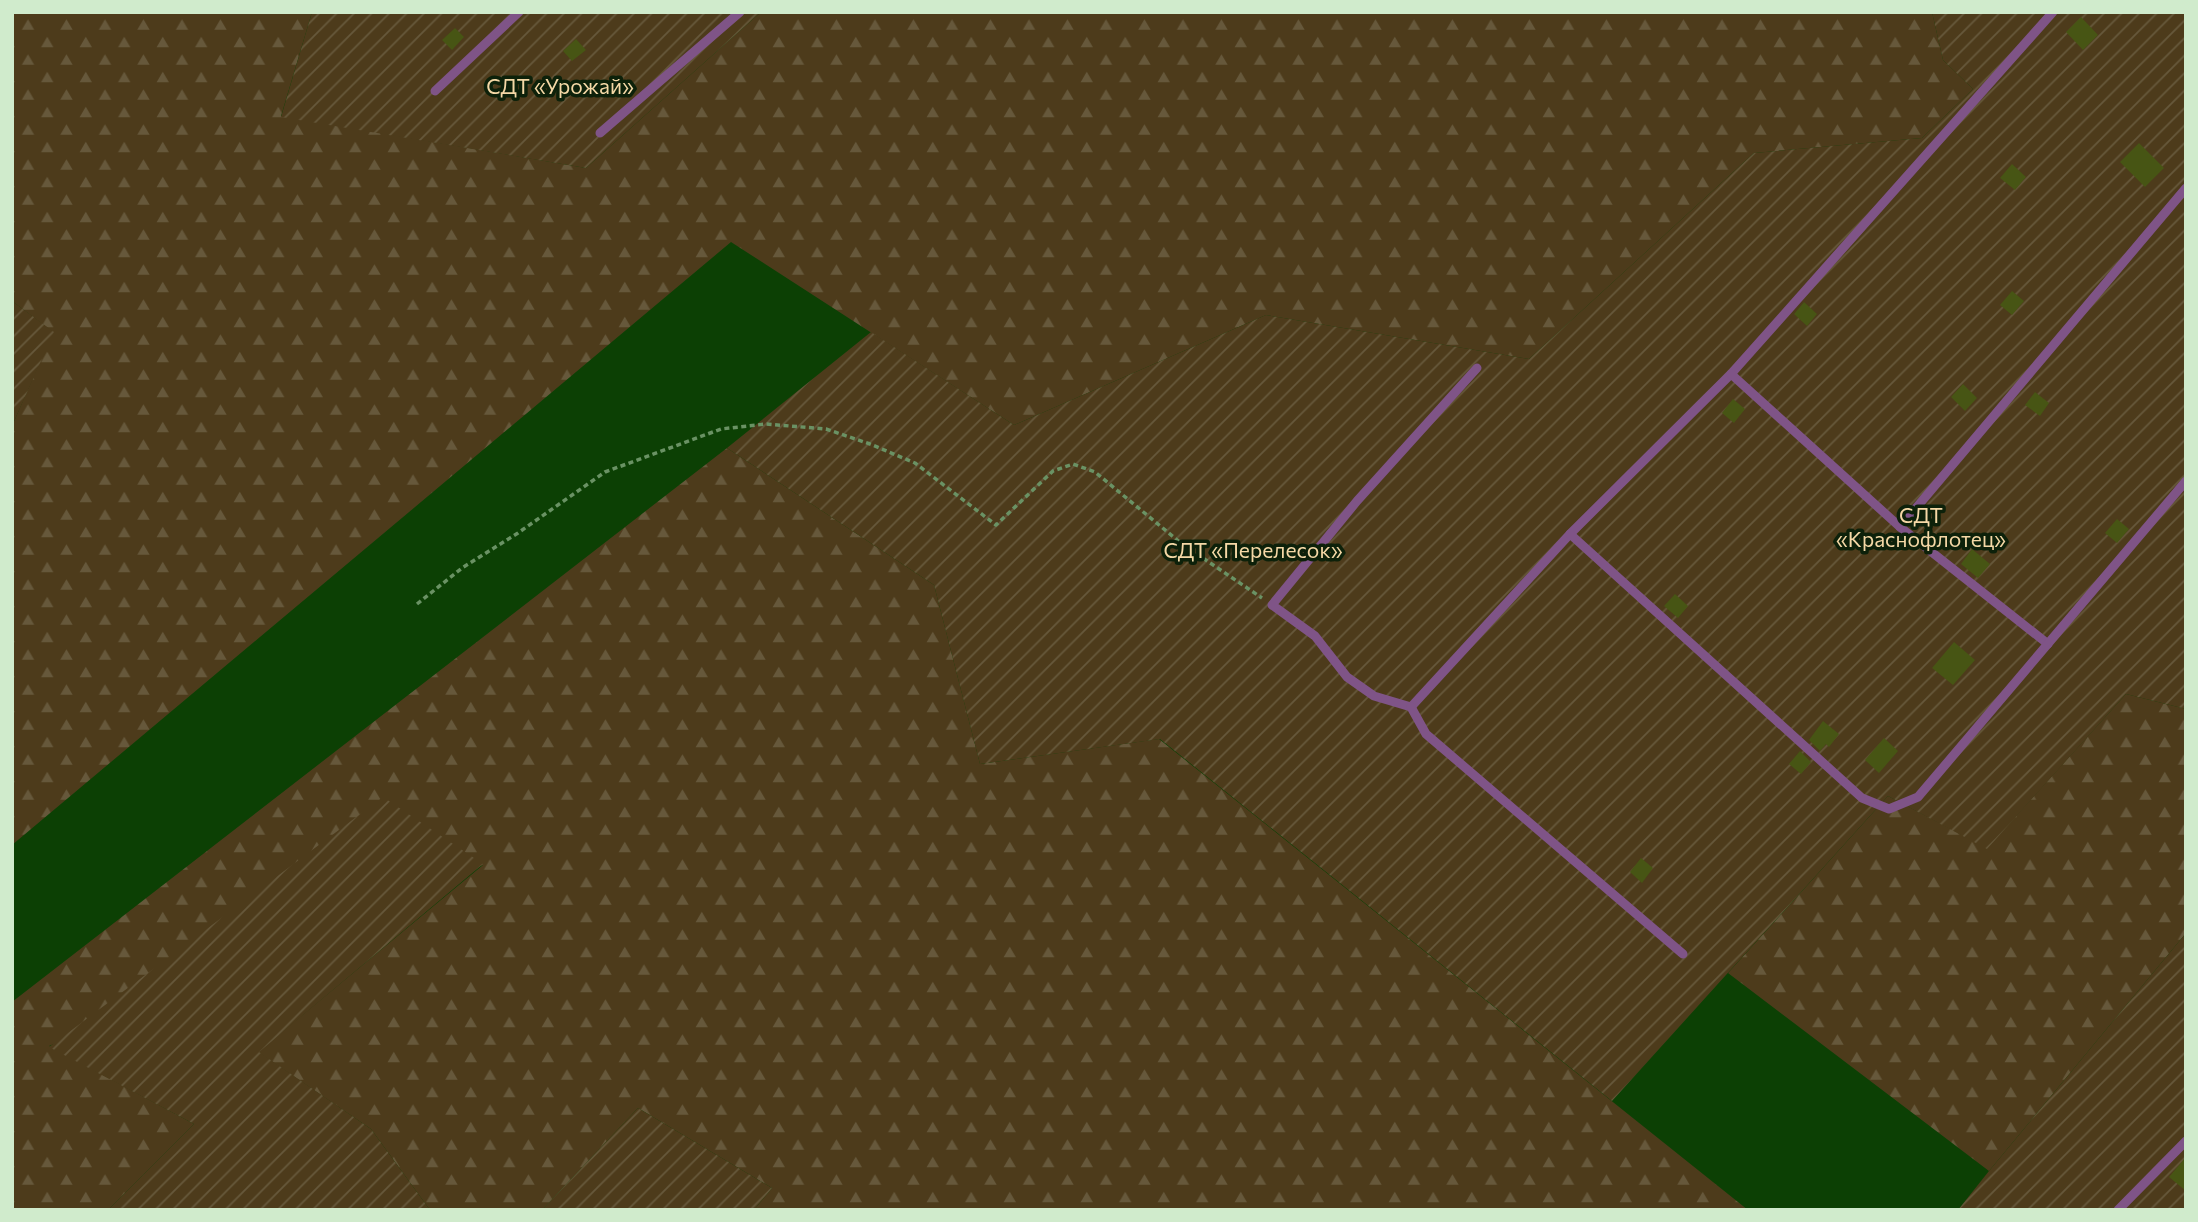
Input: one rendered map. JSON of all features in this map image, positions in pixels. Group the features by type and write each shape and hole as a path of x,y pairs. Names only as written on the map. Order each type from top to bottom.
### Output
{"lane":[{"path":"435,91 519,12"},
{"path":"600,133 740,12"},
{"path":"1411,707 1570,534 1731,374 2053,12"},
{"path":"1900,527 2186,188"},
{"path":"1477,368 1357,501 1272,605 1315,636 1347,677 1374,696 1411,707 1426,734 1683,954"},
{"path":"1731,374 1900,527 2048,644"},
{"path":"1570,534 1862,798 1889,809 1918,797 2186,481"},
{"path":"2118,1210 2186,1141"}],"path":[{"path":"417,604 462,568 519,533 605,472 721,429 766,424 826,429 915,463 996,525 1053,471 1073,464 1095,472 1182,544 1272,605"}],"green space":[{"path":"12,12 312,12 281,116 586,168 761,12 1932,12 1943,60 1973,89 1922,138 1754,153 1529,359 1266,315 1014,425 731,242 12,845 12,426 53,332 12,301"},
{"name":"СДТ «Урожай»","path":"312,12 761,12 586,168 281,117"},
{"name":"СДТ «Краснофлотец»","path":"1932,12 2186,12 2186,709 2126,694 1987,849 1888,796 1612,1101 1160,739 980,764 934,585 727,448 871,332 1014,425 1266,315 1529,359 1754,153 1922,138 1973,89 1943,60"},
{"path":"12,301 54,332 12,426"},
{"path":"727,448 934,585 980,764 1159,739 1748,1210 754,1210 772,1188 638,1108 542,1210 430,1210 371,1129 258,1052 483,865 49,1046 194,1124 108,1210 12,1210 12,1002"},
{"path":"2126,694 2186,709 2186,933 1989,1171 1728,973 1888,796 1987,848"},
{"path":"383,797 483,864 259,1052 371,1129 430,1210 108,1210 194,1124 49,1047"},
{"path":"2186,933 2186,1210 1958,1210 1989,1171"},
{"path":"638,1108 772,1188 754,1210 542,1210"}],"building":[{"path":"2081,17 2098,35 2083,50 2066,32"},
{"path":"455,28 464,37 452,50 442,40"},
{"path":"576,39 586,50 572,61 563,51"},
{"path":"2139,143 2164,168 2145,187 2120,162"},
{"path":"2012,164 2026,177 2015,190 2000,178"},
{"path":"2012,291 2024,301 2012,315 2000,305"},
{"path":"1804,302 1817,314 1807,326 1794,314"},
{"path":"1963,384 1977,398 1965,411 1951,397"},
{"path":"2035,392 2049,403 2040,416 2025,405"},
{"path":"1733,399 1745,409 1734,423 1722,413"},
{"path":"2117,519 2129,529 2117,543 2105,533"},
{"path":"1972,549 1990,564 1978,578 1961,564"},
{"path":"1675,594 1688,606 1678,618 1664,606"},
{"path":"1954,642 1975,660 1953,685 1932,668"},
{"path":"1823,721 1839,734 1829,747 1826,744 1820,751 1809,740"},
{"path":"1884,738 1898,751 1879,773 1865,760"},
{"path":"1800,751 1811,762 1801,774 1789,764"},
{"path":"1641,858 1653,868 1642,883 1630,872"},
{"path":"2186,1157 2186,1191 2169,1177"}],"park label":[{"name":"СДТ «Перелесок»","path":"1253,551"}]}
